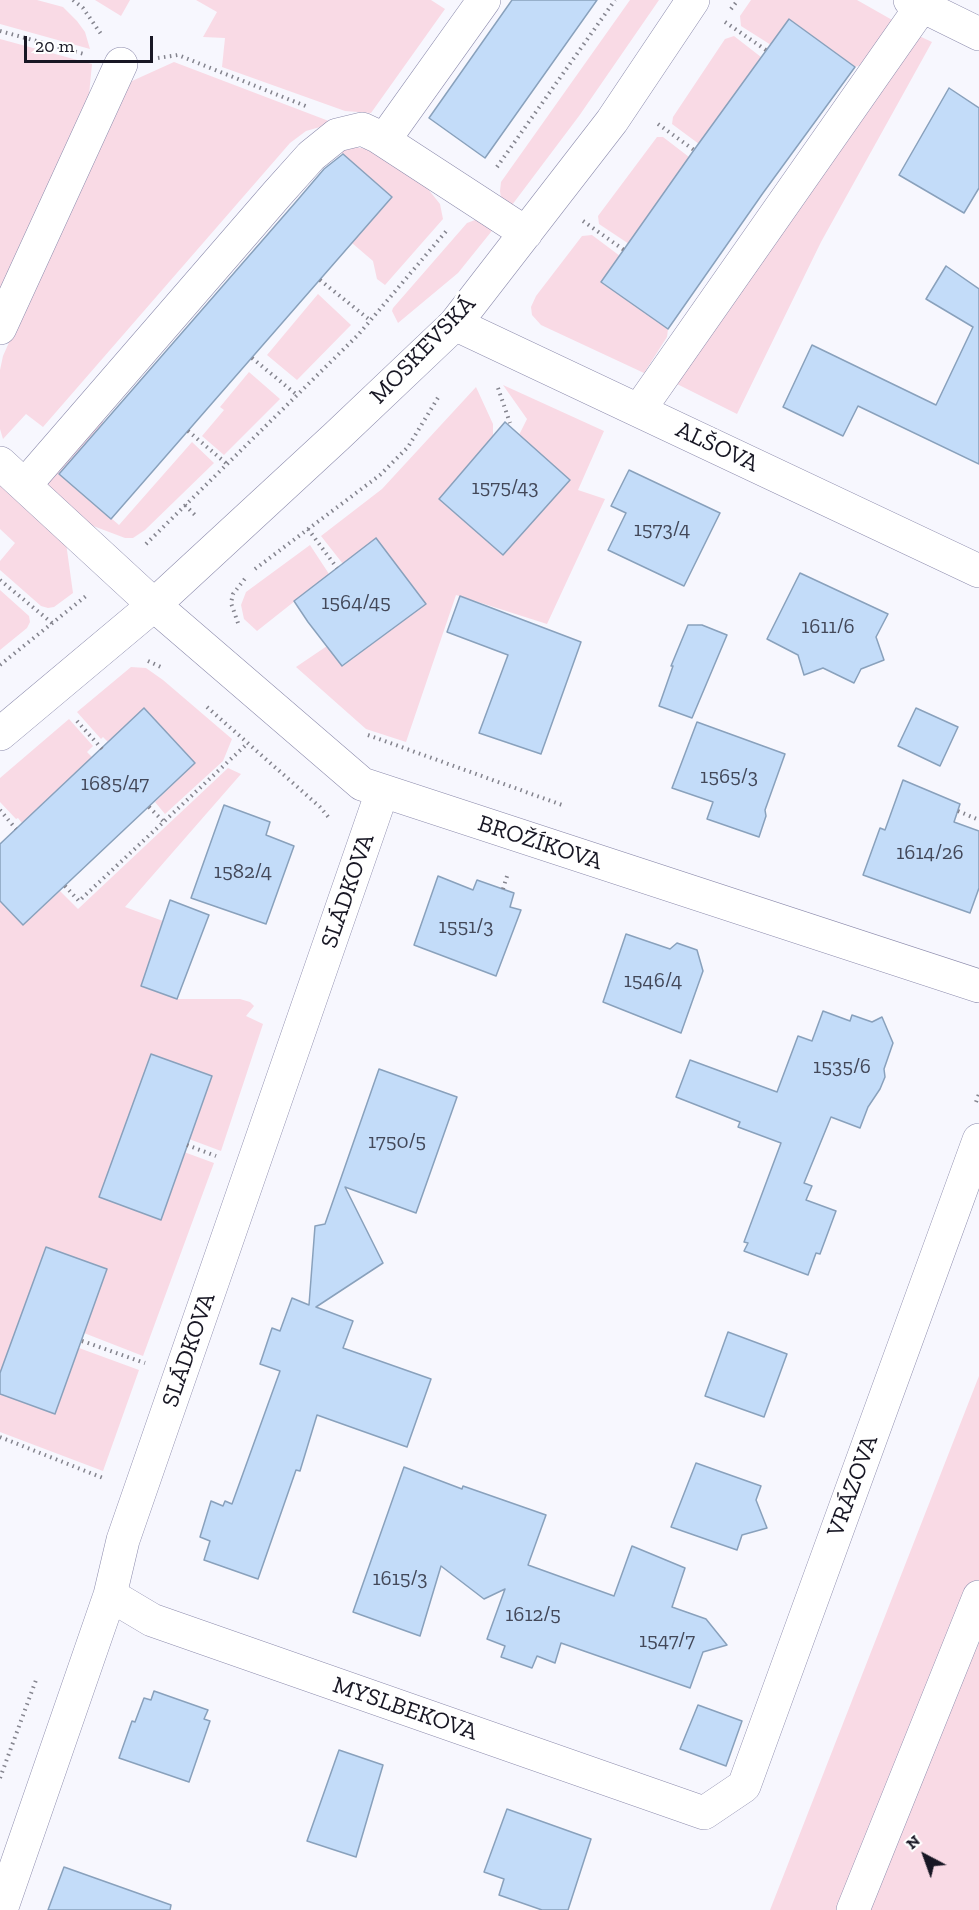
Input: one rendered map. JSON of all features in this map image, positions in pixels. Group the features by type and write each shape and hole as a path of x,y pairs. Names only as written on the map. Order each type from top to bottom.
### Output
{"street":[{"path":"373,134 484,0"},
{"name":"MOSKEVSKÁ","path":"0,734 154,605 455,324 612,121 693,0"},
{"path":"639,410 916,3 979,34"},
{"path":"0,328 121,64"},
{"path":"25,485 311,156 337,135 373,134 526,233"},
{"name":"ALŠOVA","path":"455,324 979,571"},
{"path":"0,463 154,605"},
{"name":"BROŽÍKOVA","path":"154,605 362,784 979,986"},
{"name":"SLÁDKOVA","path":"0,1910 110,1595 123,1540 382,792"},
{"name":"VRÁZOVA","path":"704,1813 744,1786 979,1140"},
{"name":"MYSLBEKOVA","path":"110,1595 152,1620 704,1813"},
{"path":"853,1910 979,1597"}],"path":[{"path":"0,665 118,571 358,335 474,198 615,0"},
{"path":"723,21 766,50"},
{"path":"0,31 121,64 178,55 373,134"},
{"path":"655,122 694,150"},
{"path":"579,219 624,250"},
{"path":"320,279 370,321"},
{"path":"252,358 297,395"},
{"path":"496,383 510,423"},
{"path":"246,630 237,621 231,603 233,594 249,574 380,475 408,447 444,389"},
{"path":"188,431 227,464"},
{"path":"308,529 337,568"},
{"path":"0,580 52,623"},
{"path":"206,706 320,807 332,821 333,828"},
{"path":"75,718 102,748"},
{"path":"65,886 79,901 248,743"},
{"path":"149,807 164,822"},
{"path":"0,810 16,829"},
{"path":"958,811 979,820"},
{"path":"975,1105 979,1094"},
{"path":"187,1145 223,1158"},
{"path":"82,1341 148,1364"},
{"path":"0,1437 109,1480"},
{"path":"0,1778 37,1677"}],"shaded area":[{"path":"0,0 37,0 63,7 85,32 90,49 0,24"},
{"path":"95,0 130,0 121,16"},
{"path":"196,0 431,0 445,9 371,113 345,111 222,67 225,38 203,37 217,12"},
{"path":"630,0 659,0 579,116 512,205 501,198 501,182"},
{"path":"751,0 857,0 894,21 861,65 855,67 789,20 771,45 741,26 740,16"},
{"path":"917,35 932,42 821,242 737,414 673,382"},
{"path":"734,36 761,57 699,144 672,124 673,117 725,39"},
{"path":"0,39 92,64 88,105 0,302"},
{"path":"174,62 334,123 306,131 290,143 43,427 26,414 3,439 0,429 0,370 3,356 110,114 132,81"},
{"path":"657,137 663,137 689,157 629,244 599,224 598,216"},
{"path":"353,147 375,150 424,184 440,204 443,219 385,285 377,279 373,261 352,243 392,197 340,152"},
{"path":"482,220 495,227 458,273 398,323 392,311 393,308 467,223"},
{"path":"592,235 620,256 601,282 668,329 667,337 644,373 541,325 532,315 531,307 536,296 582,236"},
{"path":"318,294 351,325 297,380 267,355"},
{"path":"249,372 280,399 224,455 202,436 224,410 220,407"},
{"path":"503,385 604,431 578,490 605,499 547,624 456,595 406,742 366,729 296,667 327,646 343,666 425,604 377,539 343,564 321,536 382,489 476,387 493,424 493,436 439,499 503,555 570,480 519,435 527,419"},
{"path":"94,416 104,422 59,473 119,525 192,442 214,463 145,530 133,538 125,538 80,521 36,483"},
{"path":"0,484 66,543 73,593 54,607 41,606 0,570 0,561 15,543 0,529"},
{"path":"310,545 329,574 257,631 244,619 241,605 246,592"},
{"path":"0,590 29,616 30,622 27,628 0,650"},
{"path":"131,667 146,668 163,680 232,739 223,761 165,814 155,802 195,763 144,708 108,742 103,737 101,739 77,712"},
{"path":"69,719 93,746 87,752 92,757 22,823 0,802 0,778"},
{"path":"228,768 241,774 125,907 163,921 142,983 177,999 240,999 250,1002 254,1006 246,1016 263,1024 221,1151 189,1139 212,1076 151,1054 99,1197 160,1219 184,1152 214,1163 143,1356 84,1333 107,1269 46,1247 0,1373 0,901 23,925 60,891 78,909"},
{"path":"79,1348 139,1370 103,1471 0,1432 0,1394 55,1413"},
{"path":"979,1376 979,1910 770,1910"}],"building":[{"path":"512,0 597,0 485,158 429,118"},
{"path":"789,19 855,67 668,329 601,282"},
{"path":"949,88 979,108 979,188 964,213 899,175"},
{"path":"343,154 392,197 111,519 59,474 324,169"},
{"path":"946,266 979,289 979,464 858,406 843,436 783,407 812,345 936,405 973,327 926,299"},
{"path":"505,422 570,480 503,555 439,499"},
{"path":"629,470 720,513 684,586 608,550 626,513 611,506"},
{"path":"376,538 426,604 342,666 294,601"},
{"path":"800,573 888,614 876,637 884,660 861,669 854,683 823,668 804,675 798,655 767,639"},
{"path":"460,596 581,642 541,754 479,733 508,655 447,632"},
{"path":"688,625 702,625 727,635 692,718 659,706 673,666 671,666"},
{"path":"144,708 195,763 23,925 0,901 0,844"},
{"path":"916,708 958,727 940,766 898,746"},
{"path":"697,722 785,754 765,810 766,816 759,837 707,819 713,802 672,788"},
{"path":"903,780 960,804 954,822 979,831 979,888 970,913 863,875 880,828 885,830"},
{"path":"224,805 270,822 266,835 294,846 266,924 191,898"},
{"path":"438,876 473,890 477,880 514,893 510,907 521,910 496,976 414,945"},
{"path":"170,900 209,915 177,999 141,986"},
{"path":"626,934 670,949 677,943 697,950 703,971 681,1033 603,1002"},
{"path":"823,1011 850,1021 852,1015 872,1022 882,1017 893,1043 884,1069 885,1077 868,1107 860,1128 831,1117 804,1183 812,1186 806,1200 836,1211 820,1254 816,1253 808,1275 744,1251 748,1243 744,1242 781,1143 738,1127 740,1122 676,1097 690,1060 777,1092 798,1036 812,1041"},
{"path":"151,1054 212,1076 161,1220 99,1197"},
{"path":"379,1069 457,1097 416,1213 345,1187 383,1263 316,1307 353,1321 343,1348 431,1379 407,1447 317,1415 300,1471 296,1470 258,1579 204,1560 210,1541 200,1537 211,1501 223,1506 225,1501 232,1504 280,1371 260,1364 272,1328 280,1331 292,1298 309,1305 315,1226 325,1224"},
{"path":"46,1247 107,1269 55,1414 0,1394 0,1373"},
{"path":"728,1332 787,1354 764,1417 705,1396"},
{"path":"696,1463 761,1486 756,1500 767,1528 742,1535 737,1550 671,1527"},
{"path":"404,1467 462,1489 463,1486 546,1515 528,1565 614,1596 632,1546 685,1568 672,1607 706,1619 727,1645 703,1652 690,1688 561,1643 555,1663 537,1656 532,1668 501,1657 505,1646 487,1639 505,1589 484,1599 441,1566 420,1636 353,1612"},
{"path":"154,1691 208,1710 204,1719 210,1721 189,1782 119,1758 132,1721 135,1722 144,1698 151,1700"},
{"path":"698,1705 742,1721 726,1766 680,1749"},
{"path":"339,1750 383,1765 356,1857 307,1841"},
{"path":"507,1809 591,1839 568,1910 542,1910 499,1895 504,1879 484,1872"},
{"path":"64,1867 171,1905 170,1910 48,1910"}]}
